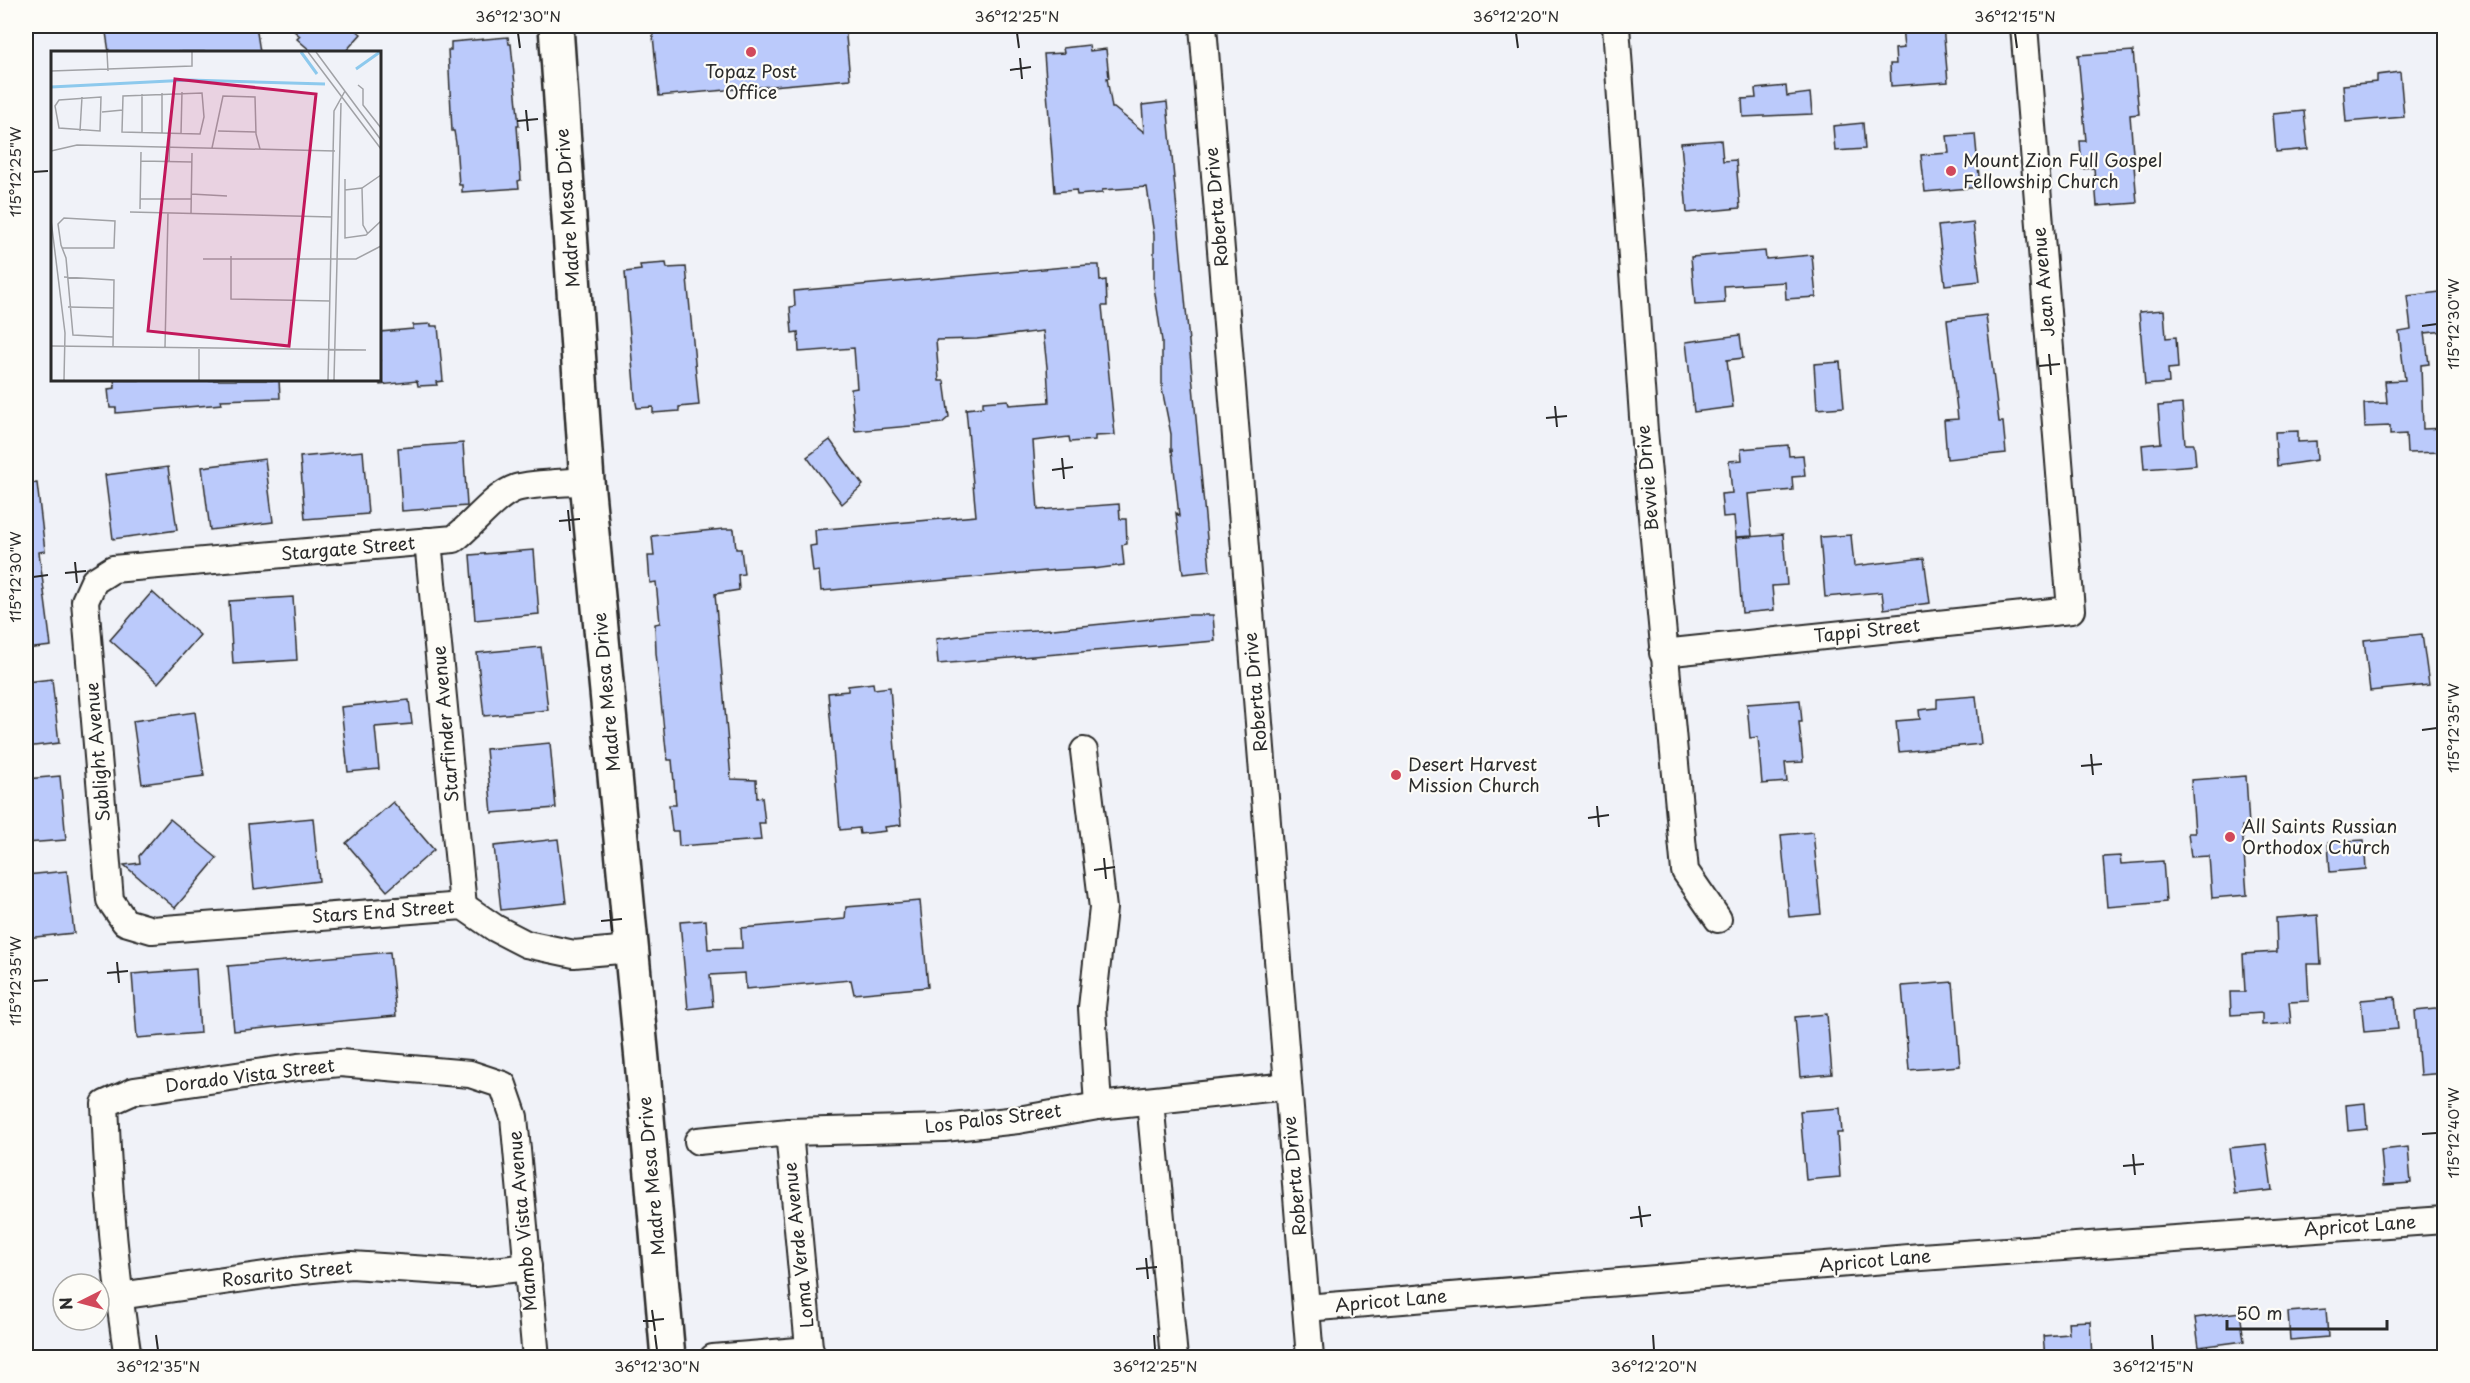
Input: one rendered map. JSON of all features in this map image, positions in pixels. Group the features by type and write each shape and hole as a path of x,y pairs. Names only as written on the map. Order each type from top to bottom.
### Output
{"street":[{"name":"Madre Mesa Drive","path":"556,26 587,481 668,1358"},
{"name":"Roberta Drive","path":"1203,26 1310,1358"},
{"name":"Bevvie Drive","path":"1616,26 1644,431 1685,871 1718,920"},
{"name":"Jean Avenue","path":"2024,26 2072,610"},
{"name":"Stargate Street","path":"94,581 113,569 454,539 470,528 501,496 516,488 587,481"},
{"name":"Starfinder Avenue","path":"428,542 463,906"},
{"name":"Sublight Avenue","path":"94,581 85,601 110,900 124,922"},
{"name":"Tappi Street","path":"1663,653 2072,610"},
{"path":"1084,751 1103,908 1092,1008 1098,1106"},
{"name":"Stars End Street","path":"124,922 152,930 463,906 495,928 526,944 574,954 631,949"},
{"name":"Dorado Vista Street","path":"119,1296 105,1104 134,1091 298,1067 340,1064 470,1074 503,1085"},
{"name":"Mambo Vista Avenue","path":"503,1085 514,1117 536,1358"},
{"name":"Los Palos Street","path":"698,1140 789,1132 944,1128 1018,1120 1098,1106 1288,1086"},
{"path":"1150,1101 1174,1358"},
{"name":"Loma Verde Avenue","path":"789,1132 810,1354"},
{"name":"Apricot Lane","path":"1306,1308 1909,1258 2445,1220"},
{"name":"Rosarito Street","path":"119,1296 351,1265 475,1273 528,1267"},
{"path":"119,1296 128,1358"},
{"path":"713,1358 810,1354"}],"building":[{"path":"105,26 256,26 260,51 109,51"},
{"path":"288,26 351,26 361,34 346,51 311,51 297,39 300,36"},
{"name":"Topaz Post Office","path":"652,26 845,26 850,79 659,96"},
{"path":"1902,26 1943,26 1948,82 1891,86 1890,64 1896,64 1895,49 1904,48"},
{"path":"508,37 509,44 511,44 519,126 517,126 521,180 518,181 519,188 462,192 462,185 459,185 456,143 454,131 452,131 448,50 451,50 451,42"},
{"path":"1089,45 1090,51 1106,49 1109,78 1107,78 1112,108 1144,132 1142,105 1167,102 1210,571 1183,574 1171,434 1162,389 1162,341 1154,287 1154,235 1147,187 1102,190 1102,193 1077,195 1076,190 1055,192 1044,54 1064,53 1063,48"},
{"path":"2133,51 2139,114 2130,115 2137,203 2097,206 2094,168 2082,169 2080,141 2086,141 2078,55"},
{"path":"2400,72 2404,117 2346,122 2343,85 2377,82 2377,75"},
{"path":"1786,86 1787,96 1810,93 1812,114 1743,117 1742,99 1756,98 1755,89"},
{"path":"2304,111 2308,149 2276,152 2273,114"},
{"path":"1863,123 1865,149 1835,151 1833,126"},
{"name":"Mount Zion Full Gospel Fellowship Church","path":"1975,134 1980,187 1925,192 1921,155 1949,153 1947,136"},
{"path":"1721,140 1723,161 1736,160 1740,208 1687,213 1681,143"},
{"path":"1973,222 1980,281 1945,285 1938,226"},
{"path":"1765,251 1766,259 1812,255 1816,297 1786,299 1785,282 1724,286 1725,303 1695,305 1691,257"},
{"path":"666,263 667,268 686,267 699,405 679,407 679,411 653,413 653,407 637,408 635,398 625,272 641,270 640,265"},
{"path":"1099,265 1100,281 1106,280 1107,306 1102,306 1115,435 1095,436 1095,440 1070,442 1069,437 1033,441 1038,510 1119,504 1120,519 1126,519 1127,544 1122,545 1124,565 821,591 819,571 813,572 810,546 816,545 815,530 976,516 966,409 983,407 983,402 1008,400 1009,405 1049,402 1047,367 1043,331 977,339 936,340 939,381 944,381 949,417 942,423 855,431 851,389 857,388 854,348 799,352 798,332 792,333 790,307 795,306 794,291"},
{"path":"2440,292 2445,331 2425,333 2429,364 2421,365 2423,429 2445,428 2445,452 2407,453 2406,434 2390,435 2390,426 2365,427 2364,404 2387,403 2385,381 2405,380 2399,332 2411,330 2407,296"},
{"path":"2164,310 2166,338 2176,337 2178,368 2168,369 2169,383 2145,385 2139,312"},
{"path":"1986,315 1999,422 2003,422 2006,453 1947,459 1944,420 1958,419 1947,320"},
{"path":"413,325 438,326 443,381 436,382 437,385 418,386 417,381 380,385 381,332 413,329"},
{"path":"1740,335 1743,358 1727,360 1733,407 1694,412 1686,342"},
{"path":"1840,362 1844,407 1817,409 1814,364"},
{"path":"114,381 279,381 280,398 221,400 222,404 116,413 116,408 110,408 108,389 115,388"},
{"path":"2182,404 2185,444 2194,444 2196,465 2144,469 2142,445 2161,443 2158,406"},
{"path":"2298,431 2298,442 2316,441 2317,460 2277,466 2275,432"},
{"path":"830,440 863,485 842,504 807,457"},
{"path":"463,443 467,506 402,511 398,448"},
{"path":"1788,445 1789,456 1803,455 1805,476 1792,477 1793,490 1748,494 1752,536 1736,537 1734,516 1723,517 1721,494 1732,493 1729,461 1742,460 1741,449"},
{"path":"363,451 368,514 305,519 300,457"},
{"path":"265,459 273,522 210,530 202,467"},
{"path":"168,467 177,530 113,539 105,475"},
{"path":"37,483 45,551 39,552 51,646 26,649 26,484"},
{"path":"734,529 736,549 741,549 744,574 738,575 739,590 715,594 731,779 756,780 757,798 762,797 765,823 759,823 761,840 679,846 678,831 672,831 669,805 676,805 672,760 668,760 666,750 656,653 655,624 660,623 656,582 650,583 648,556 654,556 652,536"},
{"path":"1783,534 1787,585 1772,586 1774,610 1742,613 1736,538"},
{"path":"1851,535 1854,566 1924,558 1930,603 1884,609 1882,592 1825,597 1820,537"},
{"path":"534,550 539,614 475,620 470,555"},
{"path":"152,592 200,635 158,683 110,640"},
{"path":"293,597 297,660 233,664 229,601"},
{"path":"1191,615 1213,615 1215,641 938,664 936,639"},
{"path":"2422,634 2429,685 2370,691 2364,640"},
{"path":"541,647 548,710 484,716 477,653"},
{"path":"52,679 59,743 26,747 26,682"},
{"path":"873,683 874,689 890,687 901,825 885,827 886,831 860,834 859,828 840,830 828,693 848,691 848,686"},
{"path":"1976,696 1981,744 1899,752 1896,721 1920,719 1919,710 1937,708 1937,699"},
{"path":"409,700 412,724 375,727 379,769 348,772 341,707"},
{"path":"1800,700 1802,722 1799,722 1803,762 1785,763 1787,782 1762,784 1758,737 1750,738 1747,704"},
{"path":"195,712 204,776 142,784 133,721"},
{"path":"550,743 556,808 492,813 486,749"},
{"path":"60,776 66,840 26,843 26,779"},
{"path":"2246,776 2249,826 2242,826 2247,895 2212,898 2209,856 2191,857 2188,833 2195,833 2191,780"},
{"path":"393,802 434,850 387,891 346,843"},
{"path":"313,818 319,881 254,889 248,824"},
{"path":"170,819 217,858 175,908 124,865 140,863 139,856"},
{"path":"1813,832 1821,914 1789,917 1781,835"},
{"path":"558,839 566,903 501,910 494,846"},
{"path":"2364,840 2366,869 2330,872 2328,842"},
{"path":"2120,856 2121,864 2163,861 2166,902 2107,907 2103,857"},
{"path":"67,871 74,933 26,938 26,875"},
{"path":"920,901 928,987 854,994 851,980 746,989 745,973 710,975 713,1006 688,1009 680,922 706,920 708,949 742,948 741,928 845,919 846,907"},
{"path":"2318,915 2321,964 2307,964 2309,1001 2289,1002 2291,1023 2262,1025 2262,1013 2231,1015 2230,992 2245,992 2243,954 2277,952 2276,918"},
{"path":"390,952 396,1016 234,1031 228,966"},
{"path":"196,969 200,1033 137,1038 132,974"},
{"path":"1953,982 1960,1066 1909,1070 1902,986"},
{"path":"2395,997 2398,1029 2364,1032 2361,1000"},
{"path":"2445,1008 2445,1073 2420,1075 2415,1011"},
{"path":"1827,1014 1832,1074 1800,1077 1795,1017"},
{"path":"2365,1103 2367,1129 2348,1131 2346,1105"},
{"path":"1840,1108 1842,1133 1837,1133 1840,1177 1806,1180 1800,1111"},
{"path":"2266,1144 2272,1190 2235,1194 2229,1148"},
{"path":"2408,1147 2411,1183 2384,1185 2381,1150"},
{"path":"2326,1309 2328,1337 2290,1340 2288,1312"},
{"path":"2240,1312 2244,1341 2199,1347 2195,1318"},
{"path":"2090,1321 2092,1358 2045,1358 2043,1336 2069,1334 2068,1322"}],"place":[{"name":"Topaz Post Office","path":"751,52"},
{"name":"Mount Zion Full Gospel Fellowship Church","path":"1951,171"},
{"name":"Desert Harvest Mission Church","path":"1396,775"},
{"name":"All Saints Russian Orthodox Church","path":"2230,837"}]}
